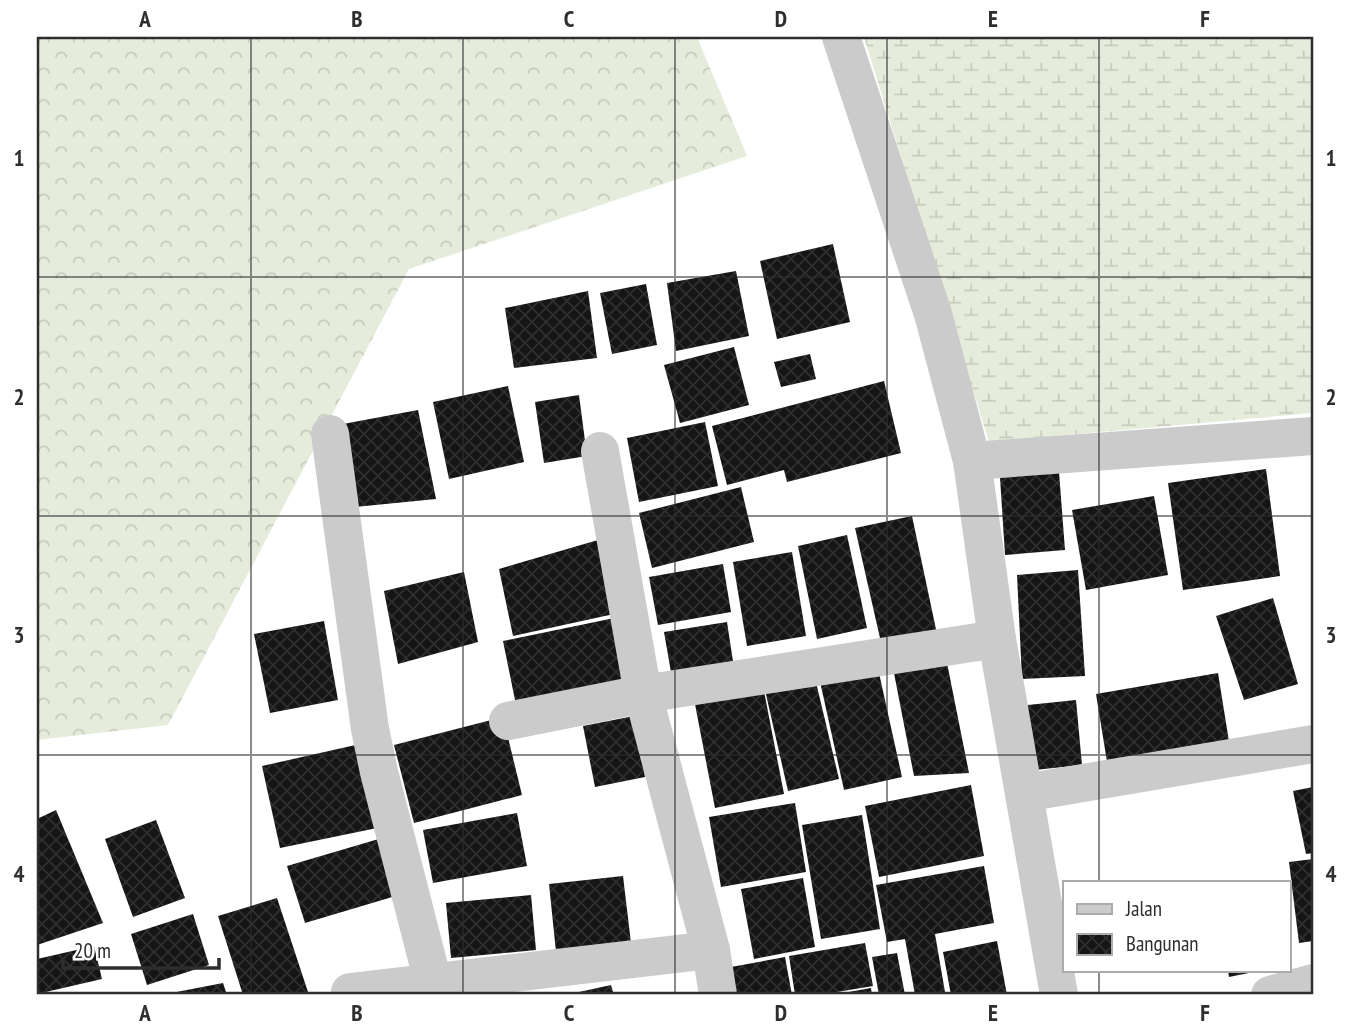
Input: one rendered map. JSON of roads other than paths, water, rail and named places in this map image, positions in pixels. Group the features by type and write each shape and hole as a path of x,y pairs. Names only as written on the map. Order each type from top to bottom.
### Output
{"street":[{"path":"841,37 933,314 972,461 997,639 1059,995"},
{"path":"330,434 370,729 433,982"},
{"path":"972,461 1313,436"},
{"path":"600,451 643,694 711,950 718,995"},
{"path":"508,721 643,694 997,639"},
{"path":"1024,793 1313,744"},
{"path":"350,992 711,950"},
{"path":"1270,995 1313,983"}]}
